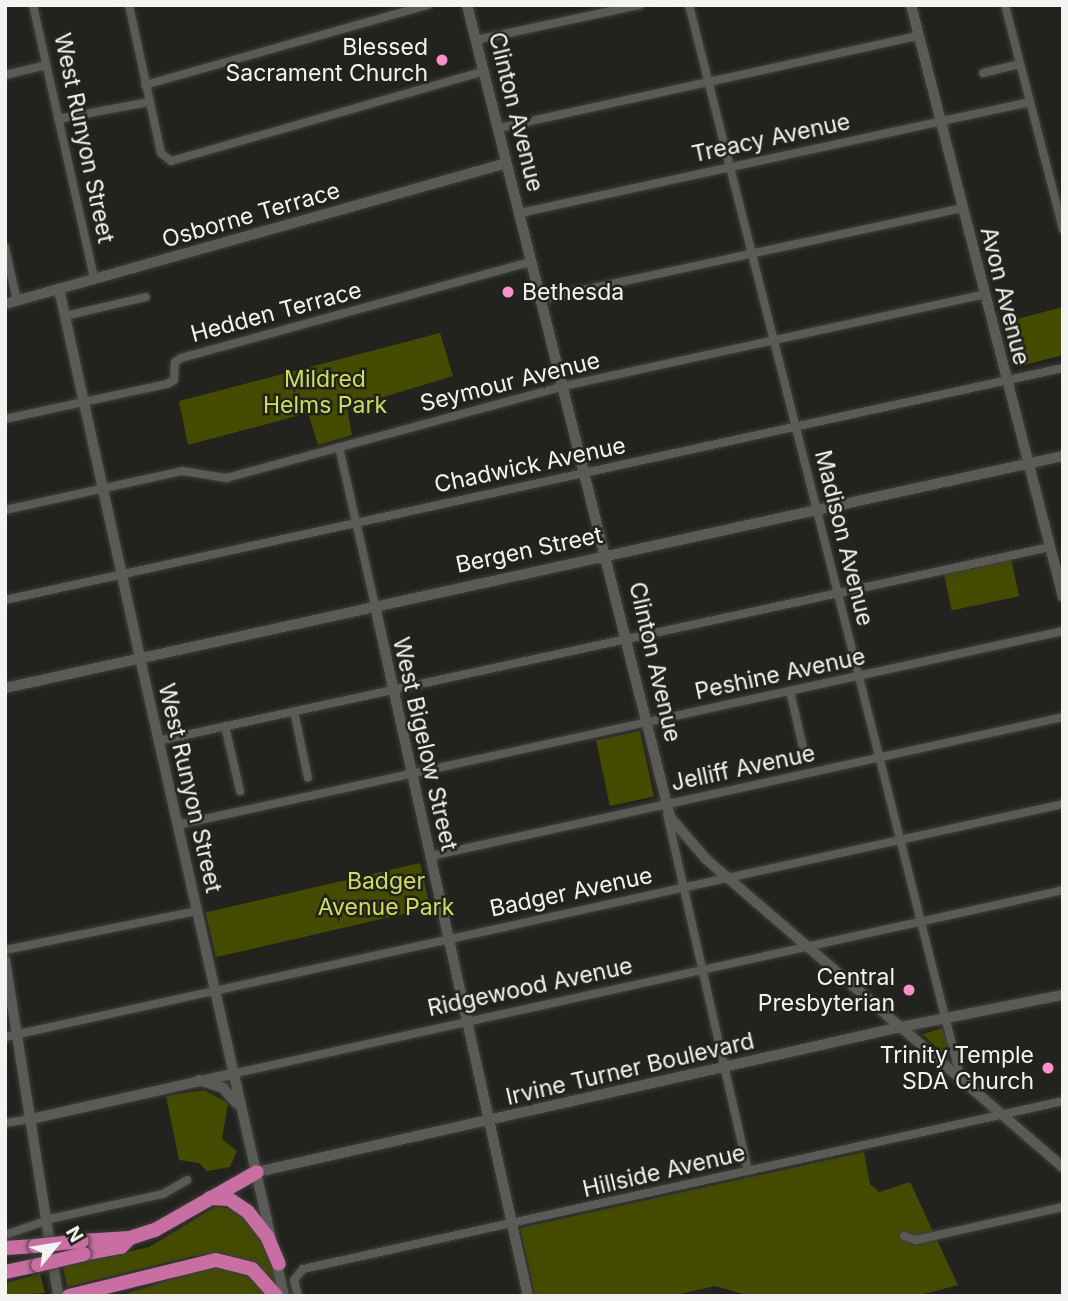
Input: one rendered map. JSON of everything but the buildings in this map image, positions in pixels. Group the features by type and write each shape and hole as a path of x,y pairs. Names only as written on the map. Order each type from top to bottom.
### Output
{"highway":[{"path":"5,1272 38,1265 83,1248 130,1238 167,1225 257,1172"},
{"path":"210,1199 229,1199 248,1212 267,1236 279,1264"},
{"path":"5,1248 83,1248"},
{"path":"69,1296 198,1262 222,1260 246,1266 262,1276 276,1296"},
{"path":"105,1296 198,1262"}],"main road":[{"name":"Clinton Avenue","path":"467,5 628,637 665,805 681,835 726,877 1063,1167"},
{"name":"Bergen Street","path":"5,688 1063,456"},
{"name":"West Runyon Street","path":"140,658 240,1109 279,1264 284,1296"},
{"name":"Irvine Turner Boulevard","path":"1010,1003 1063,988"},
{"name":"Irvine Turner Boulevard","path":"901,1027 1010,1003 1063,995"},
{"path":"200,1080 223,1088 240,1109"}],"street":[{"name":"West Runyon Street","path":"33,5 93,279"},
{"path":"145,85 428,5"},
{"path":"477,40 639,5"},
{"name":"Madison Avenue","path":"689,5 923,921 961,1080"},
{"name":"Avon Avenue","path":"911,5 1063,597"},
{"path":"1005,5 1063,230"},
{"path":"131,6 145,85 166,159 484,71"},
{"path":"499,128 919,36"},
{"path":"983,73 1020,64"},
{"path":"5,75 46,65"},
{"path":"58,119 149,102"},
{"name":"Treacy Avenue","path":"520,213 1030,102"},
{"name":"Osborne Terrace","path":"5,304 507,163"},
{"path":"542,299 963,208"},
{"path":"5,247 17,300"},
{"name":"Hedden Terrace","path":"5,419 171,383 175,362 181,358 533,261"},
{"name":"West Runyon Street","path":"59,289 140,658"},
{"name":"Seymour Avenue","path":"5,510 182,471 226,478 564,386 986,293"},
{"path":"65,316 146,297"},
{"name":"Chadwick Avenue","path":"5,600 1063,368"},
{"name":"West Bigelow Street","path":"339,447 528,1296"},
{"path":"158,741 1050,547"},
{"name":"Peshine Avenue","path":"177,825 1063,631"},
{"path":"790,691 805,756"},
{"path":"294,711 308,778"},
{"name":"Jelliff Avenue","path":"431,856 1063,718"},
{"path":"225,726 240,791"},
{"name":"Badger Avenue","path":"5,1037 1063,804"},
{"path":"665,805 748,1171"},
{"name":"Ridgewood Avenue","path":"5,1123 1063,890"},
{"path":"5,950 196,911"},
{"path":"5,960 58,1296"},
{"name":"Irvine Turner Boulevard","path":"257,1172 724,1070 901,1027"},
{"name":"Hillside Avenue","path":"298,1296 294,1280 303,1269 1063,1101"},
{"path":"5,1235 46,1221 163,1194 187,1180"},
{"path":"904,1236 916,1240 1063,1207"}],"green space":[{"path":"1063,307 1063,355 1017,367 1005,322"},
{"name":"Mildred Helms Park","path":"440,333 453,376 347,408 352,435 318,445 308,413 188,445 179,401"},
{"path":"1011,558 1019,596 952,610 944,572"},
{"path":"640,731 654,797 610,806 596,740"},
{"name":"Badger Avenue Park","path":"420,863 430,908 216,957 206,912"},
{"path":"943,1028 949,1052 946,1056 922,1034"},
{"path":"204,1090 228,1103 222,1139 237,1151 230,1167 207,1171 199,1163 179,1160 166,1096"},
{"path":"864,1152 870,1184 879,1192 910,1182 958,1285 916,1296 750,1296 715,1286 672,1296 535,1296 520,1228"},
{"path":"215,1207 230,1208 249,1221 270,1252 277,1287 258,1266 222,1253 193,1256 67,1287 63,1267 149,1247"},
{"path":"215,1265 244,1271 268,1296 119,1296"},
{"path":"40,1274 45,1293 5,1296 5,1283"}],"place":[{"name":"Blessed Sacrament Church","path":"442,60"},
{"name":"Bethesda","path":"508,292"},
{"name":"Central Presbyterian","path":"909,990"},
{"name":"Trinity Temple SDA Church","path":"1048,1068"}]}
